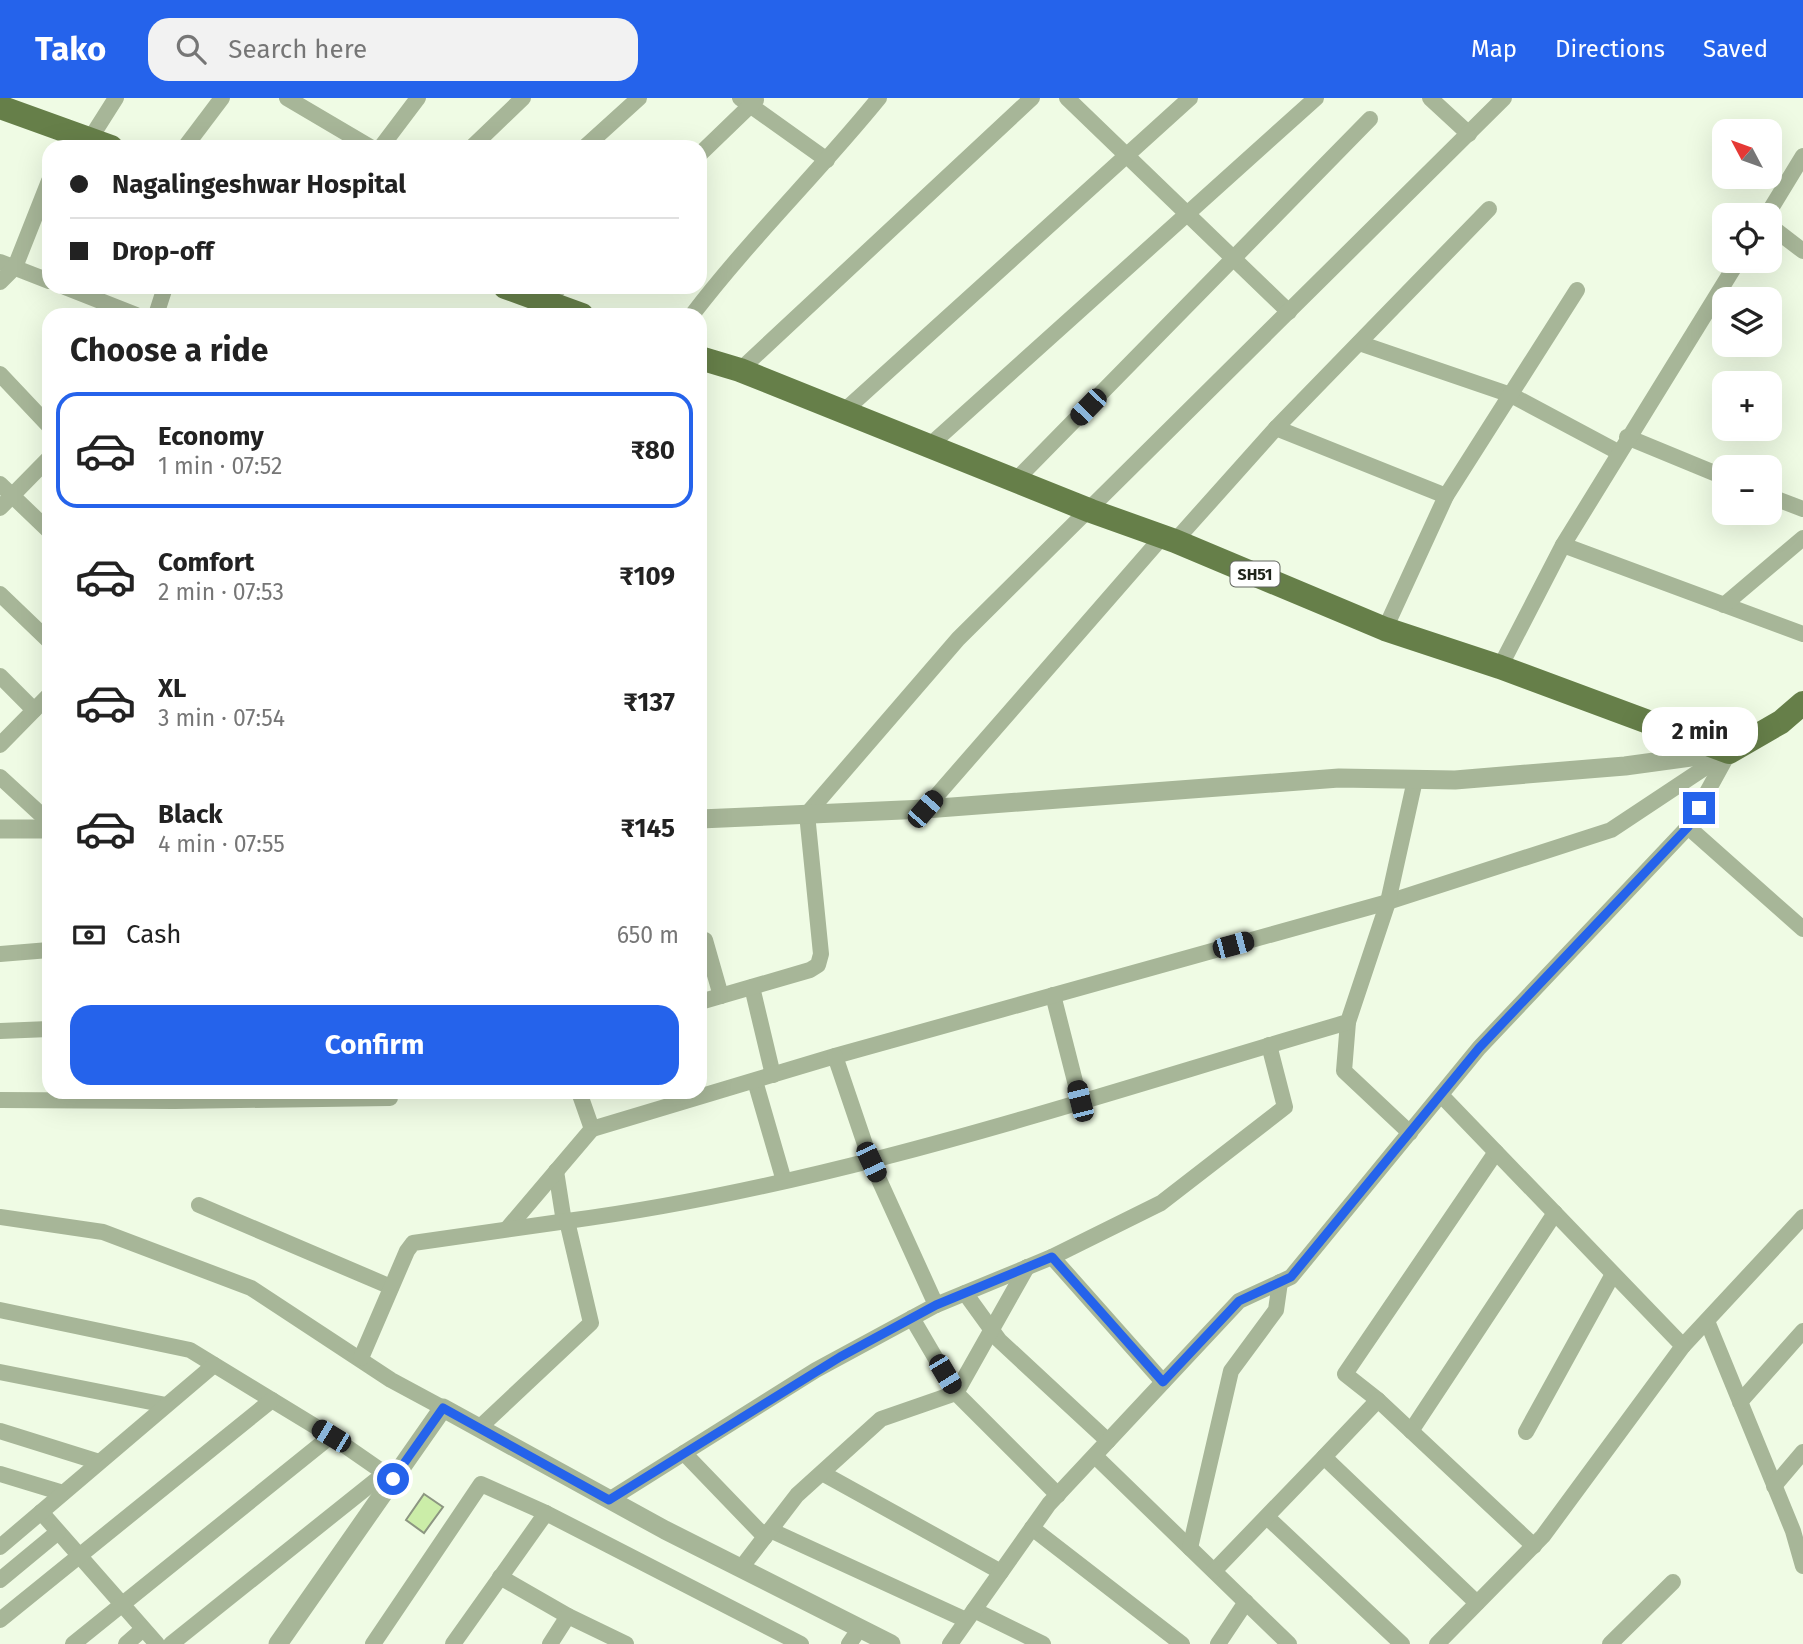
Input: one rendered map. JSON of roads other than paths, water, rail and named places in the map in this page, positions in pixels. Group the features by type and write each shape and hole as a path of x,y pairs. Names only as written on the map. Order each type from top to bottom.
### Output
{"main road":[{"path":"0,107 81,140"},
{"path":"527,294 562,305"},
{"name":"SH51","path":"707,360 740,370 1091,511 1169,539 1385,629 1500,667 1729,751"},
{"path":"1729,751 1781,722 1803,703"}],"street":[{"path":"0,107 4,98"},
{"path":"84,140 116,98"},
{"path":"190,140 222,98"},
{"path":"287,98 358,140"},
{"path":"386,140 418,98"},
{"path":"479,140 523,98"},
{"path":"593,140 639,98"},
{"path":"697,308 732,263 827,160 879,98"},
{"path":"740,370 1032,98"},
{"path":"1068,98 1186,216 1289,312"},
{"path":"843,412 1190,98"},
{"path":"929,446 1316,98"},
{"path":"1430,98 1469,134"},
{"path":"707,1000 810,970 820,960 807,814 958,639 1091,511 1504,98"},
{"path":"707,146 749,101 827,160"},
{"path":"1016,480 1370,119"},
{"path":"1774,203 1803,156"},
{"path":"0,282 42,195"},
{"path":"925,809 1169,539 1489,209"},
{"path":"1782,235 1803,251"},
{"path":"8,264 42,278"},
{"path":"1500,667 1563,545 1627,437 1730,273"},
{"path":"1385,629 1446,496 1577,290"},
{"path":"83,294 118,308"},
{"path":"1360,343 1511,395 1618,452"},
{"path":"0,374 42,419"},
{"path":"1276,428 1446,496"},
{"path":"1627,437 1712,472"},
{"path":"0,508 42,465"},
{"path":"0,484 42,524"},
{"path":"1782,501 1803,509"},
{"path":"1724,605 1803,538"},
{"path":"1563,545 1803,634"},
{"path":"0,594 42,634"},
{"path":"0,676 42,705"},
{"path":"0,745 42,707"},
{"path":"707,819 925,809 1339,778 1455,780 1561,772 1729,751"},
{"path":"950,1644 1058,1495 1239,1301 1291,1277 1479,1048 1688,827 1729,751"},
{"path":"707,1095 835,1056 1388,902 1611,830 1729,751"},
{"path":"0,777 42,816"},
{"path":"1410,1133 1344,1071 1348,1022 1388,902 1415,780"},
{"path":"1688,827 1803,929"},
{"path":"0,829 42,828"},
{"path":"0,954 42,951"},
{"path":"707,952 721,996"},
{"path":"752,987 773,1075"},
{"path":"1053,995 1080,1101"},
{"path":"361,1358 407,1251 417,1241 652,1210 871,1162 1348,1022"},
{"path":"0,1031 42,1029"},
{"path":"609,1500 816,1370 936,1305 1052,1257 1161,1203 1285,1107 1269,1045"},
{"path":"835,1056 871,1162 936,1305"},
{"path":"755,1081 784,1181"},
{"path":"1441,1095 1683,1346"},
{"path":"0,1100 43,1099"},
{"path":"581,1099 592,1129"},
{"path":"507,1229 592,1129 694,1099"},
{"path":"1496,1152 1345,1374 1378,1400 1534,1546"},
{"path":"479,1428 591,1322 565,1221 556,1171"},
{"path":"199,1205 391,1287"},
{"path":"1411,1431 1555,1213"},
{"path":"0,1217 103,1232 251,1288 391,1380 609,1500 741,1568 854,1636 891,1644"},
{"path":"1437,1644 1534,1546 1683,1346 1803,1217"},
{"path":"1052,1257 1163,1382"},
{"path":"741,1568 797,1495 881,1419 956,1393 1027,1268"},
{"path":"1526,1432 1614,1274"},
{"path":"1190,1548 1231,1371 1276,1310 1280,1282"},
{"path":"965,1293 991,1331 1108,1441"},
{"path":"0,1310 190,1350 331,1436 389,1476"},
{"path":"912,1318 956,1393 1058,1495"},
{"path":"1707,1321 1774,1486 1799,1540 1803,1566"},
{"path":"1740,1402 1803,1331"},
{"path":"0,1547 214,1365"},
{"path":"0,1373 166,1405"},
{"path":"0,1620 272,1400"},
{"path":"1214,1571 1378,1400"},
{"path":"278,1644 389,1476 443,1408"},
{"path":"0,1430 99,1462"},
{"path":"73,1644 331,1436"},
{"path":"1774,1486 1803,1452"},
{"path":"684,1453 767,1534 1043,1644"},
{"path":"1095,1455 1289,1644"},
{"path":"1324,1457 1477,1603"},
{"path":"822,1473 1001,1572"},
{"path":"0,1474 64,1493"},
{"path":"171,1644 389,1476"},
{"path":"373,1644 481,1484 546,1513 802,1644"},
{"path":"41,1512 157,1644"},
{"path":"453,1644 546,1513"},
{"path":"1267,1517 1402,1644"},
{"path":"1032,1528 1182,1644"},
{"path":"0,1580 58,1532"},
{"path":"500,1577 568,1616 626,1644"},
{"path":"1610,1644 1673,1582"},
{"path":"1218,1644 1246,1602"},
{"path":"550,1644 568,1616"},
{"path":"126,1644 144,1629"}]}
